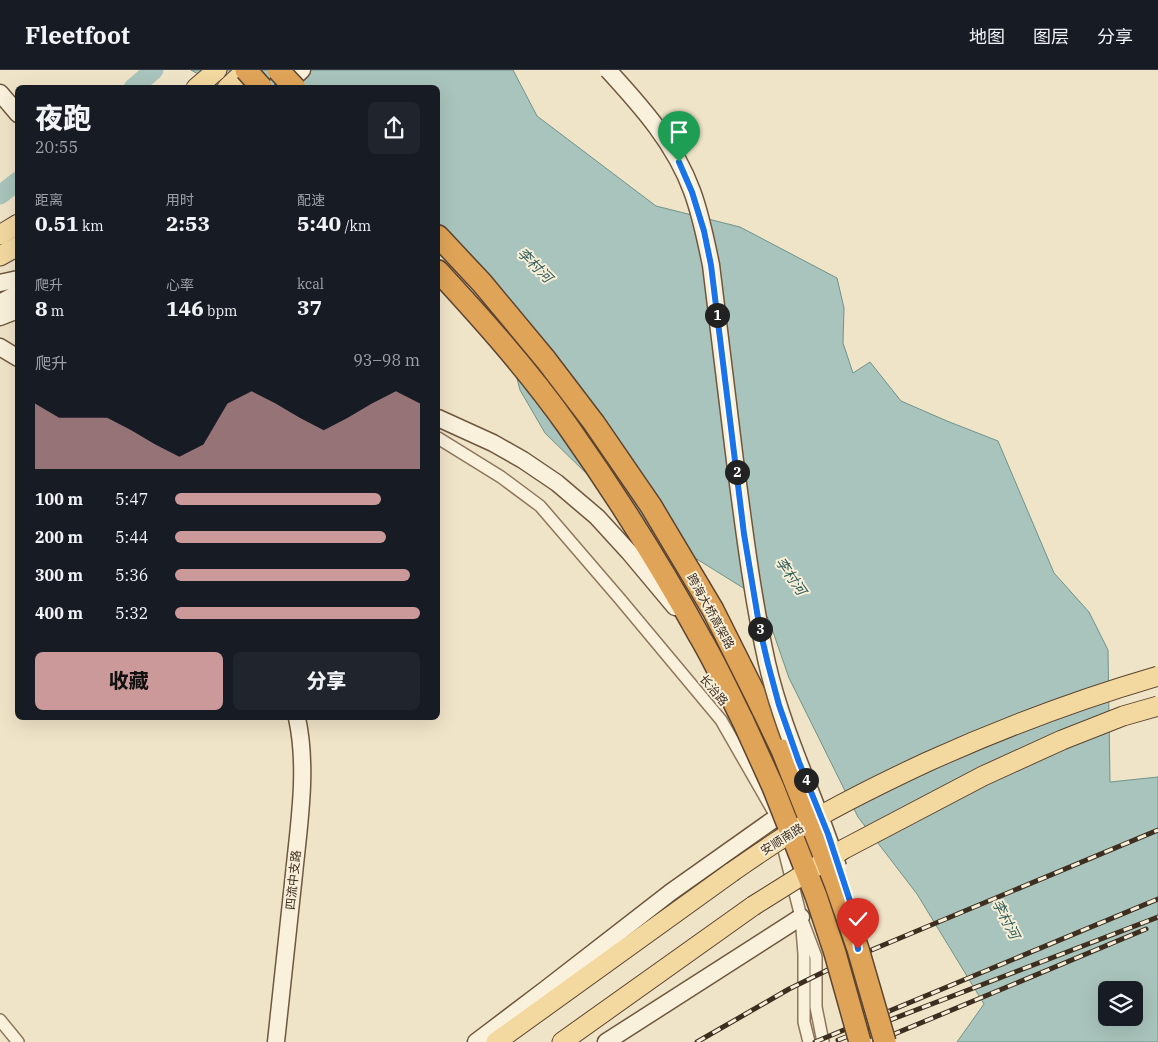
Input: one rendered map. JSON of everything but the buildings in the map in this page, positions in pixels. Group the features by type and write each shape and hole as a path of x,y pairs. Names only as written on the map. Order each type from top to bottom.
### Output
{"highway":[{"path":"246,70 260,85"},
{"path":"278,70 292,85"},
{"name":"跨海大桥高架路","path":"440,238 482,283 546,360 594,423 651,506 713,610 782,750 835,883 858,949 884,1042"},
{"name":"跨海大桥高架路","path":"440,273 522,368 566,424 633,523 701,638 773,786 835,953 860,1042"}],"main road":[{"path":"200,85 217,70"},
{"path":"230,85 246,70"},
{"path":"266,85 283,70"},
{"path":"286,85 302,70"},
{"path":"608,70 662,134 679,162 692,192 704,231 711,265 744,534 760,630 779,705 799,762 828,834 853,910 858,949"},
{"path":"0,93 15,110"},
{"path":"0,235 15,226"},
{"path":"0,256 15,248"},
{"path":"0,283 15,280"},
{"path":"0,304 15,295"},
{"path":"0,317 15,311"},
{"path":"0,347 15,356"},
{"path":"440,419 493,443 557,483 597,517 701,638"},
{"name":"安顺南路","path":"496,1042 732,872 788,835 828,812 890,779 975,740 1113,689 1158,676"},
{"path":"562,1042 753,906 844,849 983,776 1062,740 1123,716 1158,706"},
{"name":"四流中支路","path":"276,1042 299,823 302,770 297,720"},
{"path":"476,1042 671,892 777,817"},
{"path":"606,1042 801,917"}],"street":[{"name":"长治路","path":"440,439 501,477 540,506 721,720 777,817 801,917 816,957 816,1007 823,1042"},
{"path":"801,917 804,954 804,1022 809,1042"},
{"path":"0,1020 18,1042"}],"water":[{"name":"李村河","path":"191,70 513,70 537,116 656,206 740,227 837,278 844,308 843,343 853,373 870,362 901,401 998,441 1054,573 1089,612 1108,650 1110,782 1158,777 1158,1042 957,1042 984,1004 917,894 858,817 789,678 769,620 753,594 634,520 545,433 520,390 509,348 457,257 440,245 440,85 217,85"}],"waterway":[{"path":"136,85 154,70"},
{"path":"0,195 15,183"}],"railway":[{"path":"697,1042 789,989 850,959 1158,830"},
{"path":"815,1042 1158,899"},
{"path":"838,1040 1158,917"},
{"path":"875,1042 1146,929"}],"route":[{"path":"679,162 692,192 704,231 711,265 744,534 760,630 779,705 799,762 828,834 853,910 858,949"}]}
